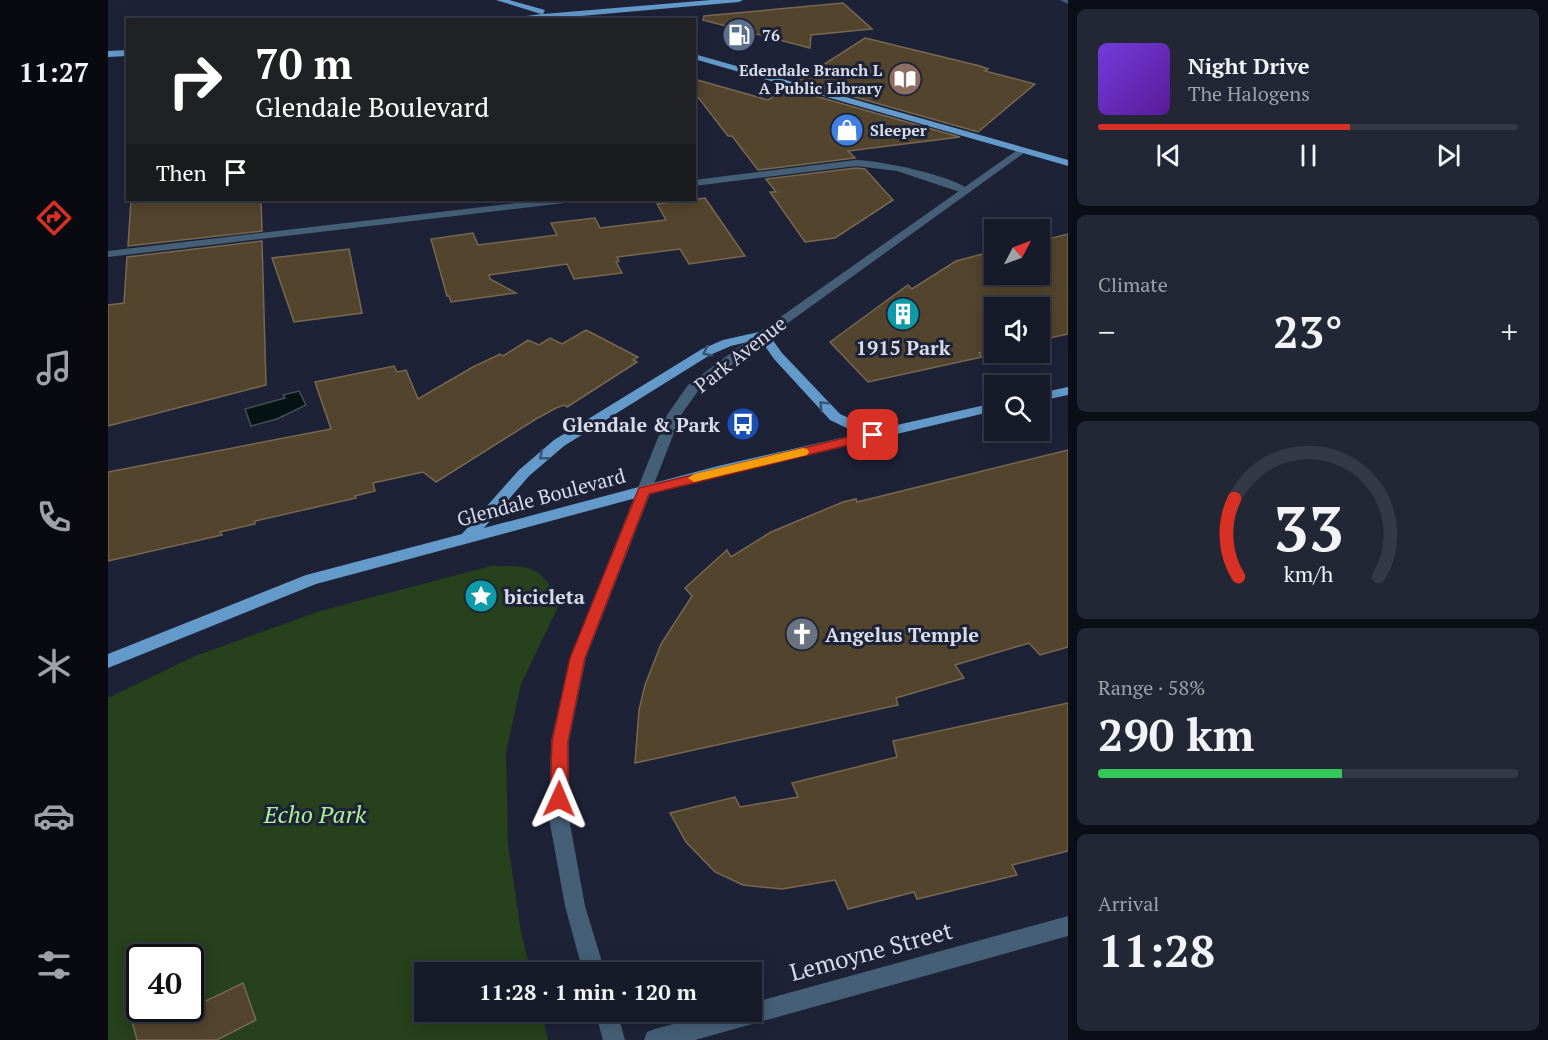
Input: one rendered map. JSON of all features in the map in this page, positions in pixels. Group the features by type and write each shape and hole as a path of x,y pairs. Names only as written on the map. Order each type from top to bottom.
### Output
{"main road":[{"path":"500,0 562,18"},
{"path":"522,18 739,0"},
{"path":"108,54 126,53"},
{"path":"696,57 1068,163"},
{"path":"467,538 525,473 559,443 706,352 727,343 763,335 784,364 835,417 873,435"},
{"path":"1050,395 1068,391"},
{"name":"Glendale Boulevard","path":"108,660 312,579 403,553 644,491 984,409"}],"street":[{"name":"Park Avenue","path":"591,962 575,906 559,818 560,741 578,658 674,415 693,388 763,335 1023,150"},
{"path":"696,183 856,163 877,163 966,191"},
{"path":"108,254 558,201"},
{"name":"Lemoyne Street","path":"655,1040 1068,926"},
{"path":"609,1022 614,1040"}],"green space":[{"name":"Echo Park","path":"491,566 517,566 534,570 541,575 559,605 521,684 506,753 508,844 521,932 528,962 414,962 414,1022 544,1022 548,1040 108,1040 108,698 195,656 320,611"}],"shaded area":[{"path":"299,391 306,405 277,419 251,426 245,409 285,398 283,395"}],"building":[{"path":"843,3 872,29 811,35 810,48 703,20 704,16"},
{"path":"865,38 980,66 988,69 985,71 1035,84 978,132 798,81"},
{"path":"696,80 768,100 787,88 960,137 848,151 855,158 758,170 732,136 728,136 696,95"},
{"path":"856,168 865,169 893,200 835,238 805,242 770,192 776,192 766,179"},
{"path":"705,198 745,256 689,264 680,249 617,257 619,261 616,262 622,273 574,279 567,264 489,275 490,279 516,293 451,302 447,296 431,239 473,233 478,245 557,235 551,223 595,218 600,228 666,220 657,204 696,201"},
{"path":"131,201 261,201 262,231 128,246"},
{"path":"1068,234 1068,334 1050,338 1050,297 984,297 984,352 979,353 982,357 868,382 830,342 908,285 912,289 956,261 984,254 984,285 1050,285 1050,238"},
{"path":"262,241 266,385 108,426 108,305 124,303 127,257"},
{"path":"349,249 362,313 294,322 272,258"},
{"path":"586,330 638,357 633,360 637,362 567,407 564,405 556,408 536,419 436,482 423,472 373,483 375,491 355,496 356,498 255,521 255,524 220,532 222,535 108,561 108,472 331,429 315,382 394,366 397,372 406,370 418,399 473,367 500,354 503,356 528,340 539,345 550,338 562,344"},
{"name":"Angelus Temple","path":"1068,450 1068,647 1040,655 1029,643 955,665 964,678 896,698 898,705 635,763 639,710 645,685 661,644 692,596 685,588 727,550 731,557 771,532 843,502 856,499 857,502"},
{"path":"1068,703 1068,851 1012,865 1017,875 917,899 914,892 848,909 835,880 782,889 743,885 715,872 686,842 670,813 735,797 740,807 798,797 792,783 897,757 893,741"},
{"path":"243,983 256,1020 217,1040 137,1040 132,1022 204,1022 204,995 206,1001"}],"slow traffic":[{"path":"694,478 803,452"}],"place":[{"name":"76","path":"739,35"},
{"name":"Edendale Branch L A Public Library","path":"905,79"},
{"name":"Sleeper","path":"847,130"},
{"name":"1915 Park","path":"903,314"},
{"name":"Glendale & Park","path":"743,424"},
{"name":"bicicleta","path":"481,596"},
{"name":"Angelus Temple","path":"802,634"}],"route":[{"path":"559,799 560,741 578,658 644,491 718,471 873,435"}]}
